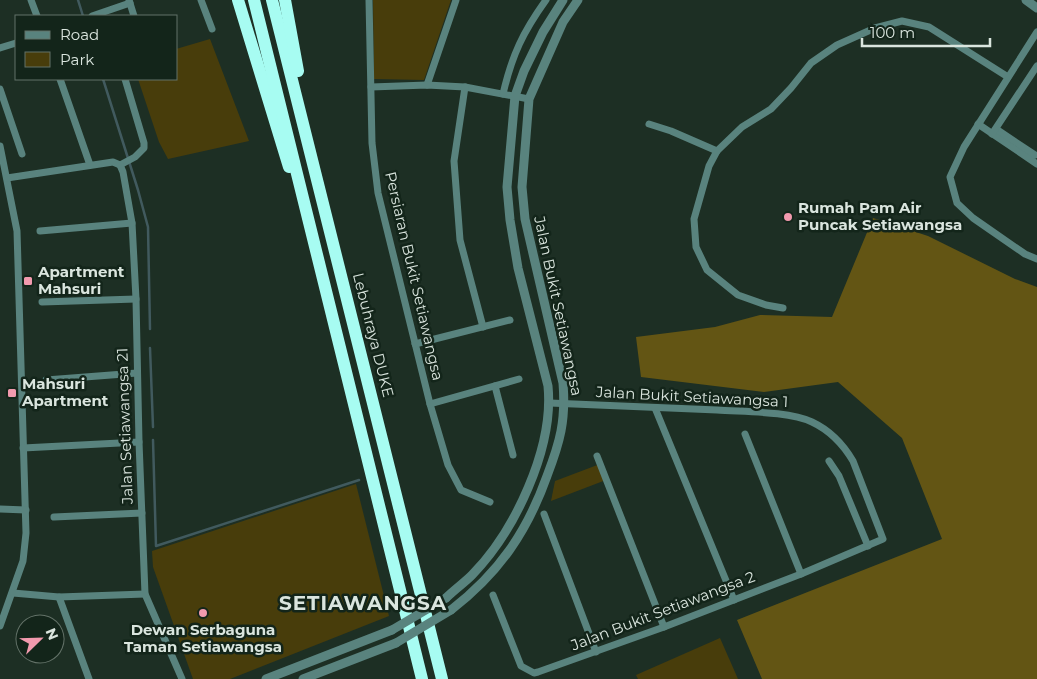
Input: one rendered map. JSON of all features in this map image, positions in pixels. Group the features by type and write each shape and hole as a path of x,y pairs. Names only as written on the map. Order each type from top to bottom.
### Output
{"highway":[{"path":"231,0 255,57"},
{"path":"238,0 287,164 304,196"},
{"path":"254,0 422,679"},
{"name":"Lebuhraya DUKE","path":"272,0 442,679"},
{"path":"285,0 320,189"}],"street":[{"path":"31,0 37,15"},
{"path":"201,0 212,29"},
{"name":"Persiaran Bukit Setiawangsa","path":"368,0 372,143 378,193 430,404 448,465 461,490 490,502"},
{"path":"428,85 456,0"},
{"path":"503,94 513,57 527,27 546,0"},
{"name":"Jalan Bukit Setiawangsa","path":"271,678 392,630 446,598 472,575 504,535 521,501 540,455 550,404 548,386 518,268 507,187 515,96 524,71 563,0"},
{"name":"Jalan Bukit Setiawangsa","path":"303,679 396,643 451,610 472,594 517,541 538,502 559,446 563,424 563,383 525,219 522,187 530,99 563,22 578,0"},
{"path":"1026,0 1037,8"},
{"path":"96,15 130,1 134,15"},
{"path":"783,308 766,305 738,295 707,270 696,247 694,219 709,166 717,151 742,127 771,109 811,63 838,45 884,25 902,21 929,27 1008,77"},
{"path":"1037,32 964,147 950,177 957,203 973,218 1025,254 1037,259"},
{"path":"0,48 15,42"},
{"path":"994,131 1037,66"},
{"path":"60,80 90,165"},
{"path":"7,178 113,162 123,164 142,152 144,143 125,80"},
{"path":"371,88 428,85 465,87 530,99"},
{"path":"465,87 454,161 460,240 483,327"},
{"path":"0,89 22,154"},
{"path":"649,124 671,131 717,151"},
{"path":"978,124 994,131 1035,158"},
{"path":"0,146 17,231 26,510 23,561 0,626"},
{"name":"Jalan Setiawangsa 21","path":"123,164 132,224 136,299 145,594 182,679"},
{"path":"40,231 132,224"},
{"path":"42,302 136,299"},
{"path":"415,344 510,320"},
{"path":"46,380 137,373"},
{"path":"430,404 519,379"},
{"path":"495,386 513,455"},
{"name":"Jalan Bukit Setiawangsa 1","path":"550,404 791,416 811,422 834,437 846,449 883,537"},
{"path":"655,408 734,600"},
{"path":"745,434 801,574"},
{"path":"23,448 139,442"},
{"path":"597,456 664,627"},
{"path":"829,461 839,476 868,546"},
{"path":"0,510 26,510"},
{"path":"54,517 142,513"},
{"path":"544,514 596,652"},
{"name":"Jalan Bukit Setiawangsa 2","path":"493,596 523,668 534,673 664,627 801,574 882,540 883,537"},
{"path":"13,593 59,597 145,594"},
{"path":"59,597 89,679"}],"green space":[{"path":"373,0 451,0 424,80 374,79"},
{"path":"210,39 249,141 168,159 159,142 138,80 178,80 178,48"},
{"path":"600,464 606,480 551,501 555,481"},
{"path":"356,484 389,616 230,679 193,679 153,567 152,551"},
{"path":"720,638 738,679 638,679 636,675"}],"shaded area":[{"path":"873,218 928,236 1015,279 1037,287 1037,679 762,679 737,620 942,539 902,438 838,382 764,392 641,377 636,337 715,327 760,315 832,317"}],"waterway":[{"path":"78,0 83,15"},
{"path":"103,80 148,227 150,329"},
{"path":"150,348 153,427"},
{"path":"153,440 156,546 359,480"}],"place":[{"name":"Rumah Pam Air Puncak Setiawangsa","path":"788,217"},
{"name":"Apartment Mahsuri","path":"28,281"},
{"name":"Mahsuri Apartment","path":"12,393"},
{"name":"Dewan Serbaguna Taman Setiawangsa","path":"203,613"}],"district":[{"name":"SETIAWANGSA","path":"363,603"}]}
